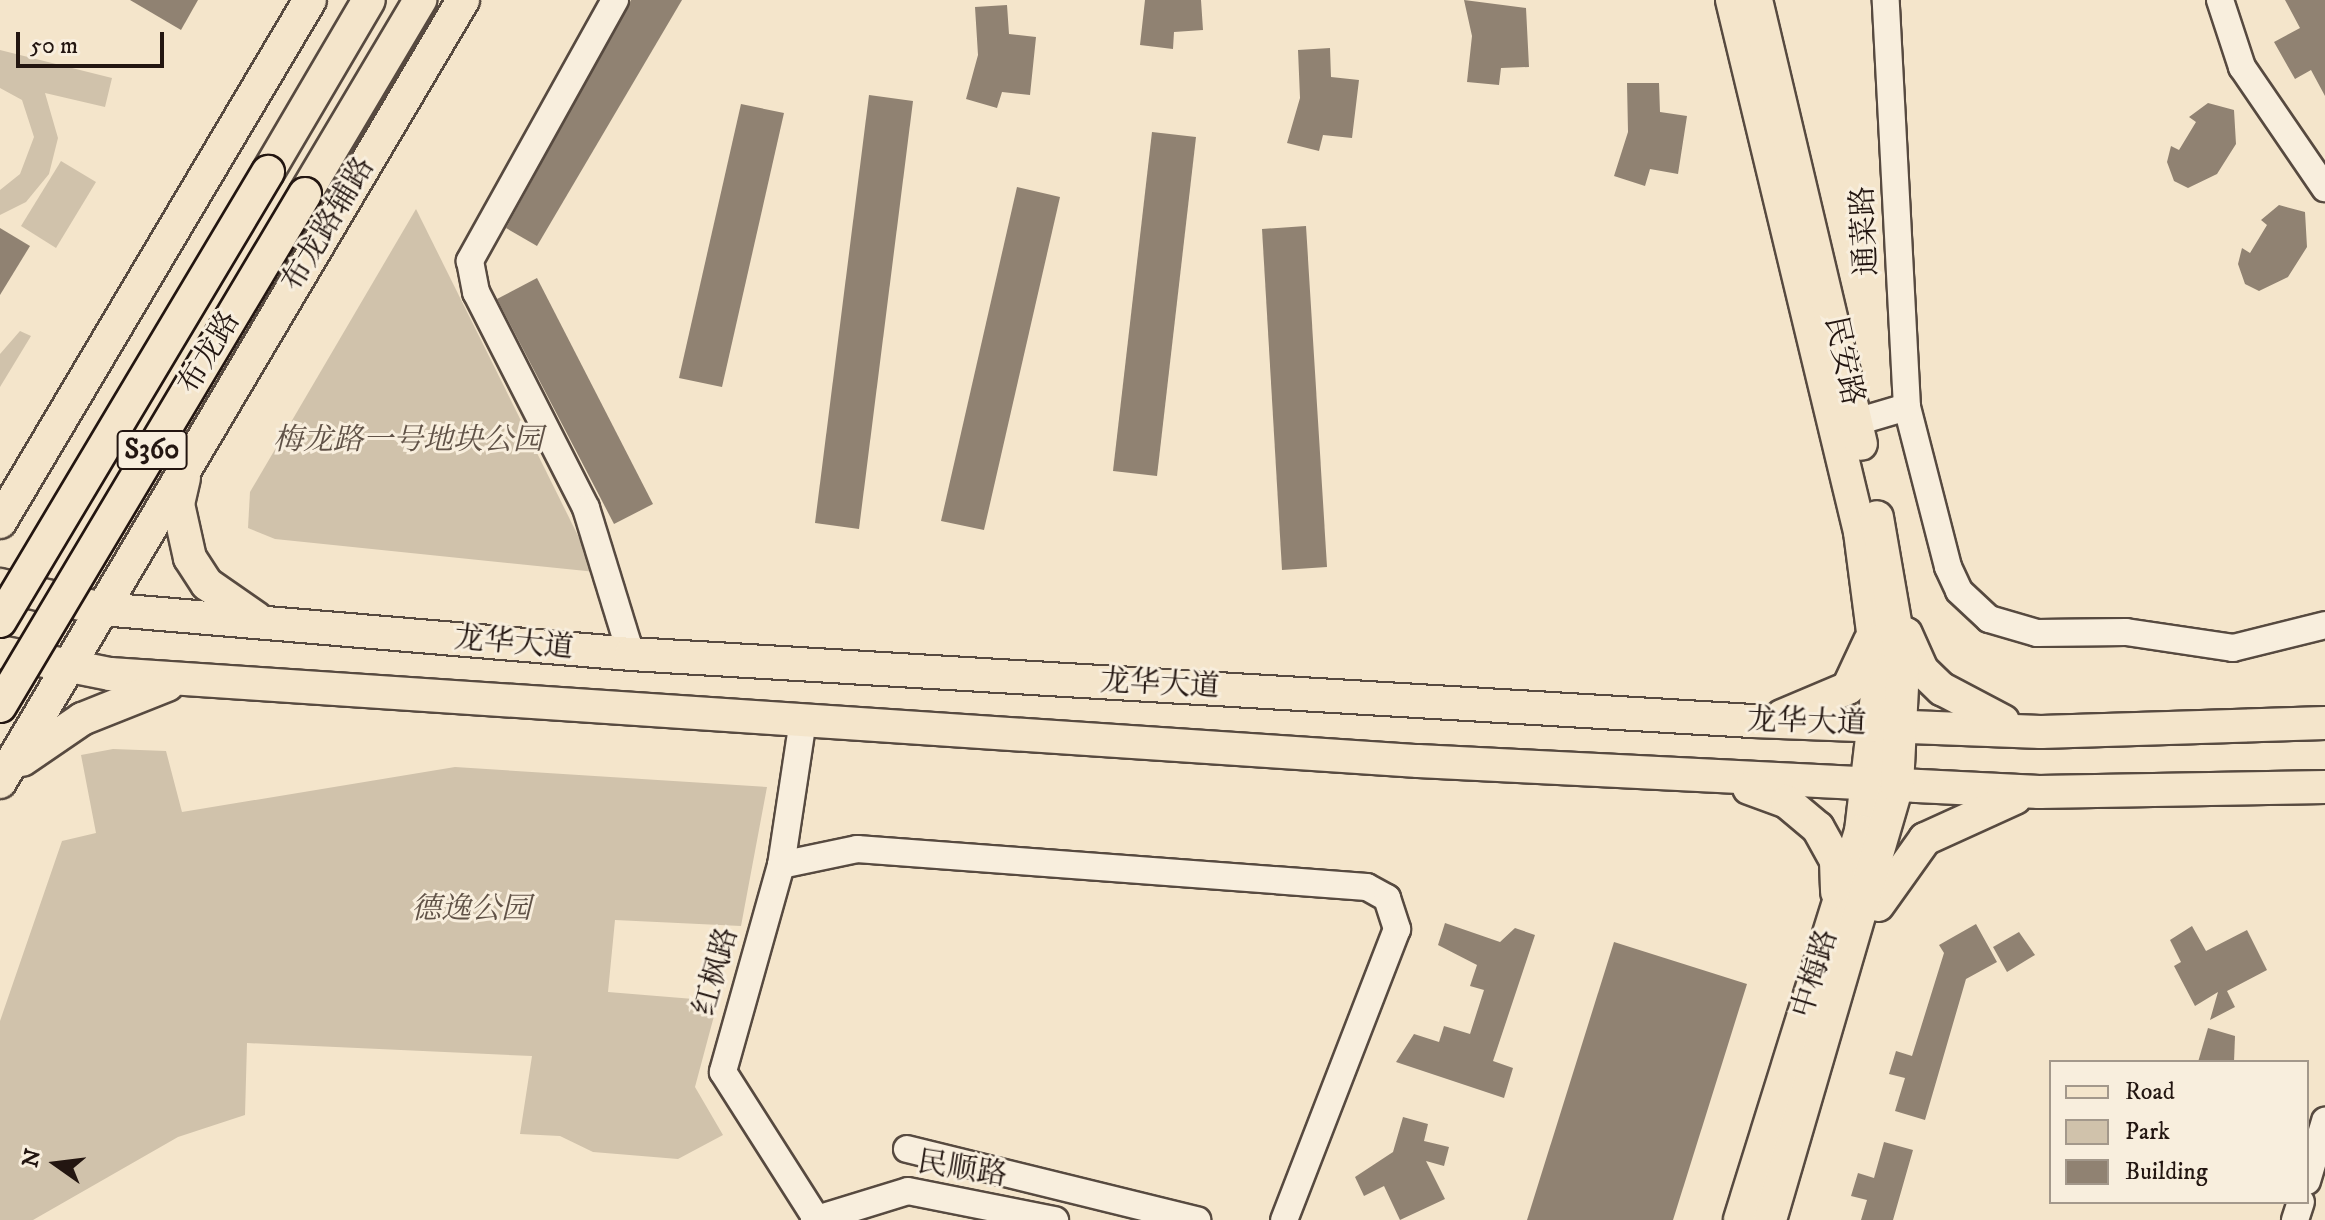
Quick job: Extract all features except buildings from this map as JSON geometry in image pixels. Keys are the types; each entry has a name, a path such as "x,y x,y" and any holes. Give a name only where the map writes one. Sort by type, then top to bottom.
{"main road":[{"path":"0,522 13,487 310,0"},
{"name":"布龙路","path":"0,621 369,0"},
{"name":"布龙路","path":"0,706 420,0"},
{"name":"布龙路辅路","path":"0,782 463,0"},
{"name":"民安路","path":"1732,0 1879,582"},
{"name":"民安路","path":"1756,0 1856,422 1879,582 1891,726"},
{"path":"186,466 178,504 190,558 207,584 262,622"},
{"path":"1753,721 1813,706 1851,684 1870,642 1879,582"},
{"path":"1879,582 1922,670 1961,705 2041,732"},
{"name":"龙华大道","path":"0,585 102,609 631,654 1753,721 2041,732 2325,723"},
{"name":"龙华大道","path":"0,652 66,670 196,680 1719,778 2039,792 2325,787"},
{"path":"0,782 82,719 151,688 196,680"},
{"name":"中梅路","path":"1770,1220 1848,961 1884,786 1891,726"},
{"path":"1719,778 1787,802 1818,828 1836,861 1834,913"},
{"name":"中梅路","path":"1740,1220 1834,913 1884,786"},
{"path":"1848,961 1894,875 1925,839 1977,811 2039,792"}],"street":[{"path":"615,0 470,261 476,292 586,508 631,654"},
{"name":"通菜路","path":"1886,0 1907,407 1948,567 1959,591 1989,619 2037,633 2126,632 2233,648 2325,625"},
{"path":"2220,0 2242,67 2325,188"},
{"path":"1856,422 1907,407"},
{"name":"红枫路","path":"803,720 781,865 723,1072 815,1219"},
{"path":"781,865 857,849 1367,887 1387,898 1397,929 1284,1220"},
{"path":"2309,1174 2325,1121"},
{"path":"907,1149 1197,1220"},
{"name":"民顺路","path":"815,1219 908,1191 1055,1220"}],"green space":[{"path":"0,50 112,78 105,107 45,93 58,138 49,174 26,202 0,215 0,190 20,174 34,137 22,100 0,88"},
{"path":"61,161 96,182 56,248 21,226"},
{"name":"梅龙路一号地块公园","path":"416,209 596,572 275,539 248,528 250,492"},
{"path":"20,331 31,336 0,387 0,354"},
{"name":"德逸公园","path":"113,749 166,751 182,812 455,767 767,787 741,926 615,920 608,992 718,1001 695,1087 723,1135 678,1159 593,1152 560,1136 520,1134 532,1056 247,1043 245,1115 178,1137 33,1220 0,1220 0,1021 62,841 96,833 81,755"}]}
